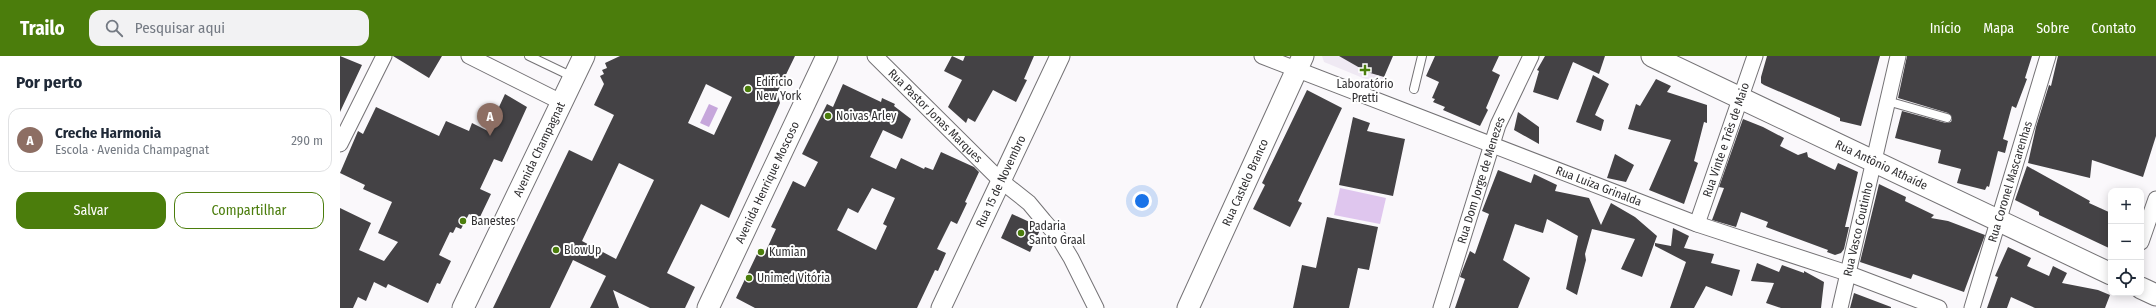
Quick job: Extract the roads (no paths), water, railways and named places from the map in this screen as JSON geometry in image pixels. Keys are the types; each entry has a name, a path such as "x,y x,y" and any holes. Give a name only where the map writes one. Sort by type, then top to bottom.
{"main road":[{"name":"Avenida Champagnat","path":"463,308 563,103 584,56"},
{"name":"Avenida Henrique Moscoso","path":"710,308 827,56"},
{"name":"Rua Antônio Athaíde","path":"1652,56 2108,273"},
{"name":"Rua Castelo Branco","path":"1188,308 1300,62"},
{"path":"2144,289 2156,295"}],"street":[{"path":"340,144 384,56"},
{"path":"469,56 563,103"},
{"name":"Rua Pastor Jonas Marques","path":"875,56 1000,180 1029,203 1059,238 1096,308"},
{"name":"Rua 15 de Novembro","path":"942,308 1000,180 1060,56"},
{"name":"Rua Luiza Grinalda","path":"1262,56 1300,62 1520,157 1697,224 1847,273 1939,308"},
{"name":"Rua Dom Jorge de Menezes","path":"1441,308 1498,124 1531,56"},
{"name":"Rua Vinte e Três de Maio","path":"1697,224 1755,56"},
{"name":"Rua Vasco Coutinho","path":"1840,308 1898,56"},
{"name":"Rua Coronel Mascarenhas","path":"1972,308 2048,56"},
{"path":"2144,233 2156,199"}],"lane":[{"path":"529,56 574,77"},
{"path":"1414,88 1422,56"},
{"path":"1887,101 1948,118"}],"place":[{"name":"Laboratório Pretti","path":"1365,70"},
{"name":"Edifício New York","path":"748,89"},
{"name":"Noivas Arley","path":"828,116"},
{"name":"Creche Harmonia","path":"490,136"},
{"name":"Banestes","path":"463,221"},
{"name":"Padaria Santo Graal","path":"1021,233"},
{"name":"BlowUp","path":"556,250"},
{"name":"Kumian","path":"761,252"},
{"name":"Unimed Vitória","path":"749,278"}]}
